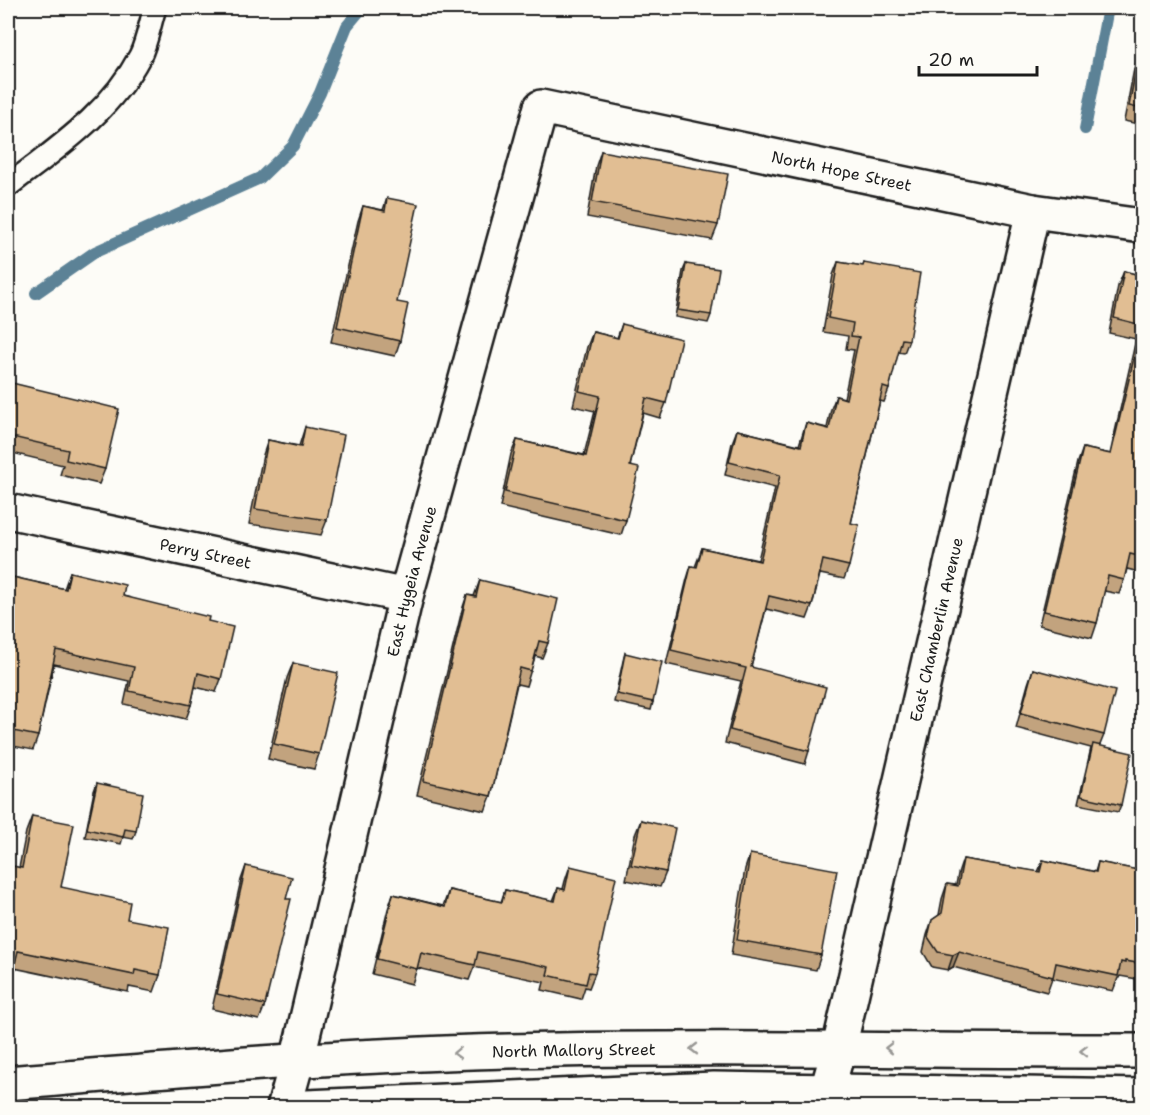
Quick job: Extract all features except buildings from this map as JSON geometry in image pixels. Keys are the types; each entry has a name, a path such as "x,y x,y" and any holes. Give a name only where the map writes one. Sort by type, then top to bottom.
{"street":[{"name":"North Hope Street","path":"541,107 1032,211 1143,226"},
{"name":"East Hygeia Avenue","path":"284,1107 297,1061 406,596 541,107"},
{"name":"East Chamberlin Avenue","path":"824,1099 839,1048 1032,211"},
{"name":"Perry Street","path":"8,511 406,596"},
{"name":"North Mallory Street","path":"8,1083 297,1061 509,1051 839,1048 1143,1052"},
{"path":"284,1107 714,1089 824,1099 1143,1096"}],"lane":[{"path":"8,186 82,129 116,93 141,55 155,8"}],"waterway":[{"path":"36,293 95,252 260,178 293,146 320,93 347,26 362,8"},
{"path":"1085,129 1108,8"}]}
